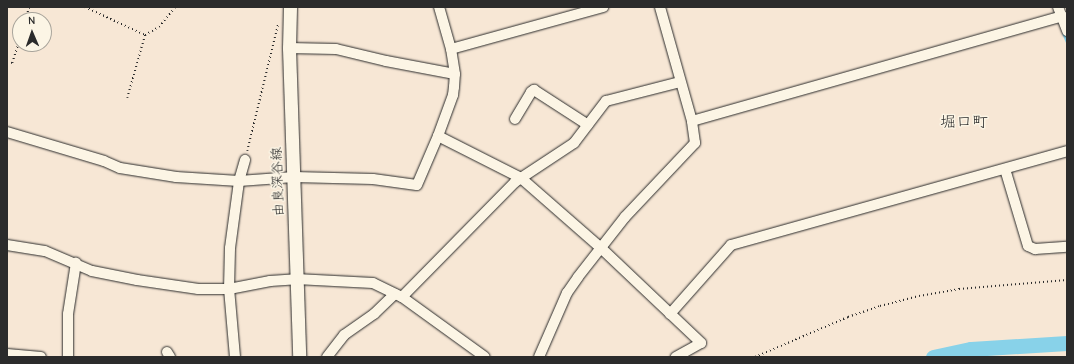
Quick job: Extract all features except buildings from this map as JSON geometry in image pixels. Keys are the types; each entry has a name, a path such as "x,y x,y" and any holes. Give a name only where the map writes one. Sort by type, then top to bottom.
{"main road":[{"name":"由良深谷線","path":"290,7 289,48 299,357"}],"street":[{"path":"7,132 98,159 120,168 176,177 239,181 294,177 373,179 417,185 438,136 453,95 455,74 451,49 439,7"},
{"path":"451,49 603,7"},
{"path":"539,357 567,293 625,217 695,143 692,121 660,7"},
{"path":"692,121 1060,12 1067,30"},
{"path":"289,48 336,49 386,61 455,74"},
{"path":"327,357 344,335 399,296 515,182 574,143 606,100 680,82"},
{"path":"515,118 531,92 534,90 588,125"},
{"path":"438,136 521,178 601,248 701,343 676,357"},
{"path":"670,314 731,245 1067,151"},
{"path":"235,357 229,290 230,248 239,181 245,160"},
{"path":"1005,169 1028,246 1035,249 1067,247"},
{"path":"7,245 45,251 92,271 136,280 198,289 229,290 270,281 296,279 373,283 399,296 485,357"},
{"path":"68,357 68,314 76,263"},
{"path":"7,354 41,357"}],"path":[{"path":"85,7 145,35"},
{"path":"127,98 145,35 159,28 175,7"},
{"path":"245,160 279,22"},
{"path":"7,62 12,63 16,52"},
{"path":"755,357 848,317 880,306 919,296 966,288 1067,280"}],"waterway":[{"path":"1064,34 1067,41"},
{"path":"933,357 971,349 1067,343"}],"district":[{"name":"堀口町","path":"964,122"}]}
